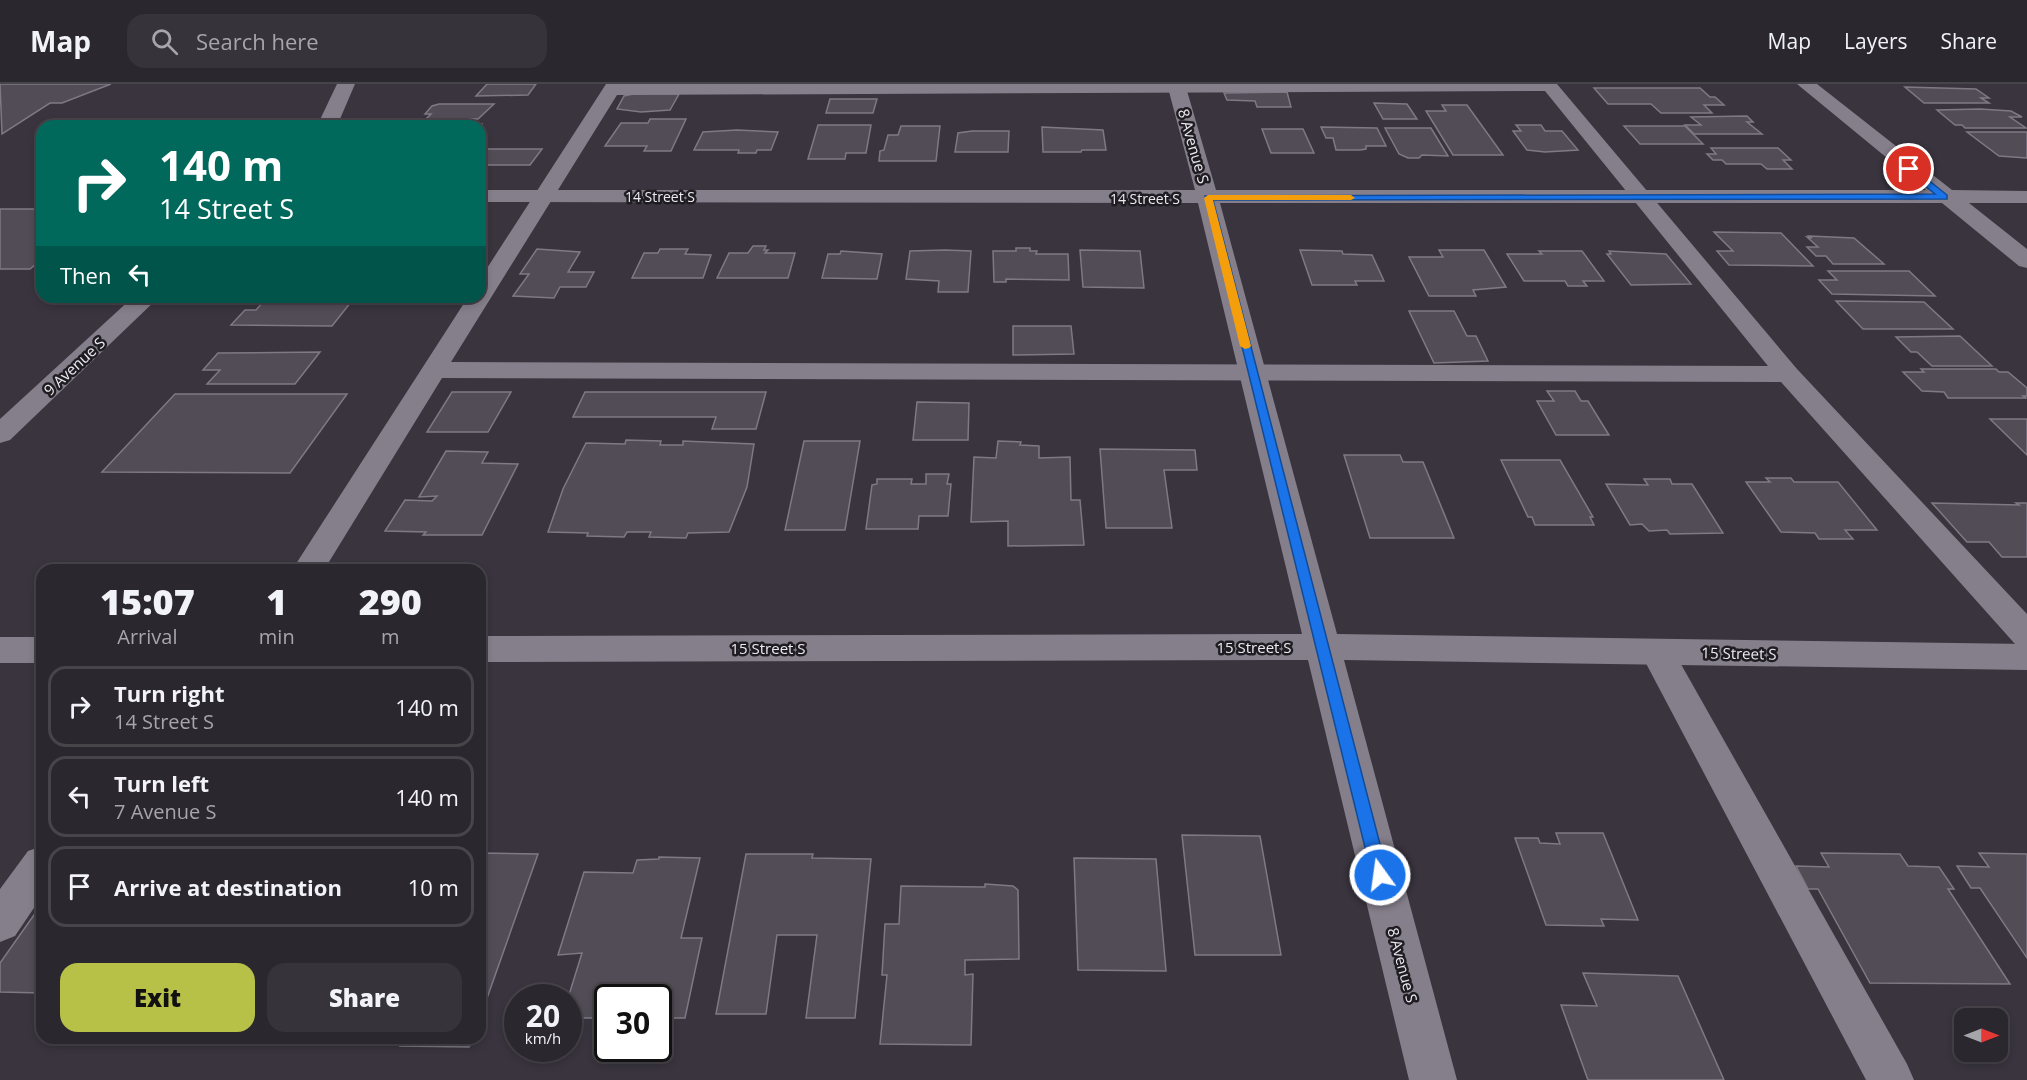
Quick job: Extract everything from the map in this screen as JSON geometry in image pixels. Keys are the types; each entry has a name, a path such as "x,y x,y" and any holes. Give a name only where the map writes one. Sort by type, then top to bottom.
{"street":[{"path":"330,120 346,84"},
{"path":"1806,84 1944,197 2027,261"},
{"name":"8 Avenue S","path":"1177,86 1208,198 1433,1080"},
{"name":"14 Street S","path":"486,196 2027,197"},
{"name":"9 Avenue S","path":"0,434 141,303"},
{"name":"15 Street S","path":"486,649 1321,647 2027,657"},
{"path":"0,650 36,650"}],"lane":[{"path":"486,287 613,87 1549,85 1644,197 1788,374 2027,635"},
{"path":"312,564 476,303"},
{"path":"434,370 1788,374"},
{"path":"1657,652 1891,1080"},
{"path":"0,923 36,872"}],"building":[{"path":"0,84 111,84 62,103 50,103 2,134"},
{"path":"487,84 536,84 528,95 476,96"},
{"path":"1905,87 1976,89 1989,98 1981,98 1989,103 1924,103"},
{"path":"1594,88 1700,88 1724,105 1704,105 1712,113 1661,113 1651,104 1608,104"},
{"path":"1287,92 1291,107 1257,107 1255,101 1227,100 1224,93"},
{"path":"679,94 670,110 641,112 617,109 624,96"},
{"path":"830,99 877,99 873,113 826,113"},
{"path":"1374,103 1407,104 1417,119 1383,119"},
{"path":"494,104 478,119 426,119 431,114 425,114 432,106"},
{"path":"1442,105 1467,105 1503,155 1453,155 1426,111 1446,111"},
{"path":"1937,110 2011,111 2022,117 2010,117 2026,128 1965,128 1962,125 1955,125"},
{"path":"1747,116 1753,122 1747,122 1762,134 1694,134 1685,125 1701,125 1691,117"},
{"path":"650,119 686,119 671,151 644,151 647,146 605,146 621,123 648,123"},
{"path":"818,125 871,125 866,153 846,153 845,159 808,159"},
{"path":"1516,125 1541,125 1545,131 1562,131 1578,150 1545,152 1527,150 1513,131 1521,131"},
{"path":"901,126 940,126 936,161 879,161 880,151 884,150 888,135 898,135"},
{"path":"1624,126 1685,126 1703,144 1640,144"},
{"path":"1042,127 1103,130 1106,150 1043,152"},
{"path":"1321,127 1377,128 1386,146 1366,146 1366,149 1360,150 1336,150 1333,138 1326,138"},
{"path":"1385,128 1431,128 1448,156 1422,155 1419,158 1408,158 1399,154"},
{"path":"1262,129 1303,129 1314,153 1271,153"},
{"path":"737,130 778,132 771,150 738,153 739,150 694,150 703,132"},
{"path":"1009,131 1008,152 955,152 958,133"},
{"path":"1967,132 2027,132 2027,158 1999,156"},
{"path":"1711,148 1778,148 1791,160 1783,160 1792,169 1767,169 1761,164 1726,164 1722,160 1713,160 1707,154 1716,154"},
{"path":"486,149 542,149 530,165 486,165"},
{"path":"0,209 36,209 36,264 30,269 0,269"},
{"path":"1714,232 1781,233 1813,266 1729,265 1717,251 1733,251"},
{"path":"1809,236 1854,238 1884,264 1833,264 1826,256 1816,256 1807,247 1818,247 1807,237 1812,238"},
{"path":"753,246 766,246 764,250 768,250 765,253 795,253 788,278 717,278 729,253 748,253"},
{"path":"1016,248 1030,248 1030,251 1037,251 1036,254 1068,254 1069,280 1006,279 1006,282 994,282 993,251 1016,251"},
{"path":"537,249 580,252 568,272 594,272 586,287 560,287 554,298 513,296 529,274 520,274"},
{"path":"660,249 688,249 685,254 711,255 703,278 632,278 644,253 658,253"},
{"path":"1080,250 1140,251 1144,288 1083,287"},
{"path":"1300,250 1342,251 1343,254 1372,255 1384,281 1355,281 1357,285 1312,285"},
{"path":"1439,250 1484,250 1506,287 1473,290 1476,296 1429,296 1409,257 1443,257"},
{"path":"841,251 882,254 877,279 822,278 828,254 840,254"},
{"path":"910,251 971,251 968,292 938,292 939,281 906,279"},
{"path":"1539,251 1582,251 1604,281 1583,281 1587,286 1568,286 1565,281 1524,281 1507,254 1542,254"},
{"path":"1609,251 1666,254 1691,284 1631,285 1607,254 1611,254"},
{"path":"1828,271 1909,271 1935,296 1832,294 1819,280 1837,280"},
{"path":"1836,301 1924,302 1953,329 1863,329"},
{"path":"262,303 350,303 332,326 231,325 245,310 256,310"},
{"path":"1409,311 1454,311 1467,336 1476,336 1488,361 1434,363"},
{"path":"1013,326 1071,326 1074,354 1013,355"},
{"path":"1960,336 1992,366 1932,366 1917,352 1911,352 1896,337"},
{"path":"320,352 295,384 207,384 220,370 203,370 218,353"},
{"path":"1921,369 1996,369 1999,372 2008,372 2027,388 2027,396 2023,396 2026,398 1948,398 1944,392 1922,391 1903,372 1924,372"},
{"path":"1547,391 1575,391 1581,401 1588,401 1609,435 1556,435 1537,401 1554,401"},
{"path":"452,392 511,392 488,432 427,432"},
{"path":"585,392 766,392 756,429 712,429 716,417 573,417"},
{"path":"175,394 347,394 290,473 102,472"},
{"path":"917,402 969,403 968,440 913,440"},
{"path":"1990,419 2027,419 2027,455"},
{"path":"626,440 661,441 660,445 683,445 683,441 754,444 747,487 729,532 688,533 686,538 649,537 651,532 627,532 624,537 548,532 563,489 586,443 625,444"},
{"path":"804,441 860,441 845,530 785,530"},
{"path":"998,441 1039,446 1039,458 1070,457 1071,500 1080,500 1084,545 1008,546 1008,521 971,522 974,457 996,458"},
{"path":"1100,449 1195,450 1197,470 1164,470 1172,528 1106,528"},
{"path":"446,451 488,452 482,463 518,464 482,535 423,535 426,532 385,531 405,500 432,501 437,496 419,497"},
{"path":"1344,455 1400,455 1403,462 1423,462 1454,538 1370,538"},
{"path":"1501,460 1560,460 1593,517 1590,517 1594,525 1535,525 1532,517 1528,517"},
{"path":"926,474 949,474 947,484 951,484 948,516 919,516 918,529 866,529 872,485 877,484 877,479 912,479 911,484 926,484"},
{"path":"1766,478 1791,478 1794,482 1838,482 1877,530 1845,530 1853,539 1819,539 1815,533 1781,532 1746,482 1770,482"},
{"path":"1644,479 1670,479 1672,484 1692,484 1723,533 1670,534 1667,530 1649,531 1642,524 1630,525 1606,484 1648,485"},
{"path":"1932,503 2019,505 2016,503 2027,503 2027,557 2002,557 1989,542 1967,542"},
{"path":"1556,833 1603,833 1638,920 1601,919 1604,926 1546,925 1515,838 1538,838 1540,843 1560,844"},
{"path":"1182,835 1260,836 1281,955 1195,955"},
{"path":"486,853 538,854 486,1001"},
{"path":"1821,853 1900,854 1908,866 1939,867 1954,889 1948,889 2010,984 1870,983 1818,889 1808,889 1796,866 1829,867"},
{"path":"1979,853 2027,854 2027,958 1980,888 1971,888 1957,866 1989,867"},
{"path":"746,854 813,854 812,858 871,859 855,1018 806,1018 817,935 777,935 766,1014 716,1014"},
{"path":"659,857 700,858 681,938 702,938 685,1018 672,1018 672,984 594,984 594,1018 582,1018 582,984 572,984 582,953 558,955 584,872 633,873 637,860 659,859"},
{"path":"1074,858 1156,859 1166,971 1078,970"},
{"path":"985,884 1013,886 1018,890 1019,959 965,960 965,975 973,974 971,1045 880,1044 887,975 882,975 885,924 899,924 901,886 985,887"},
{"path":"36,912 36,993 0,992 0,963"},
{"path":"1583,973 1678,976 1724,1080 1588,1080 1561,1005 1597,1006"},
{"path":"401,1044 470,1044 469,1047 400,1046"}],"slow traffic":[{"path":"1245,346 1208,198 1351,198"}],"route":[{"path":"1380,875 1208,198 1944,197 1909,169"}]}
